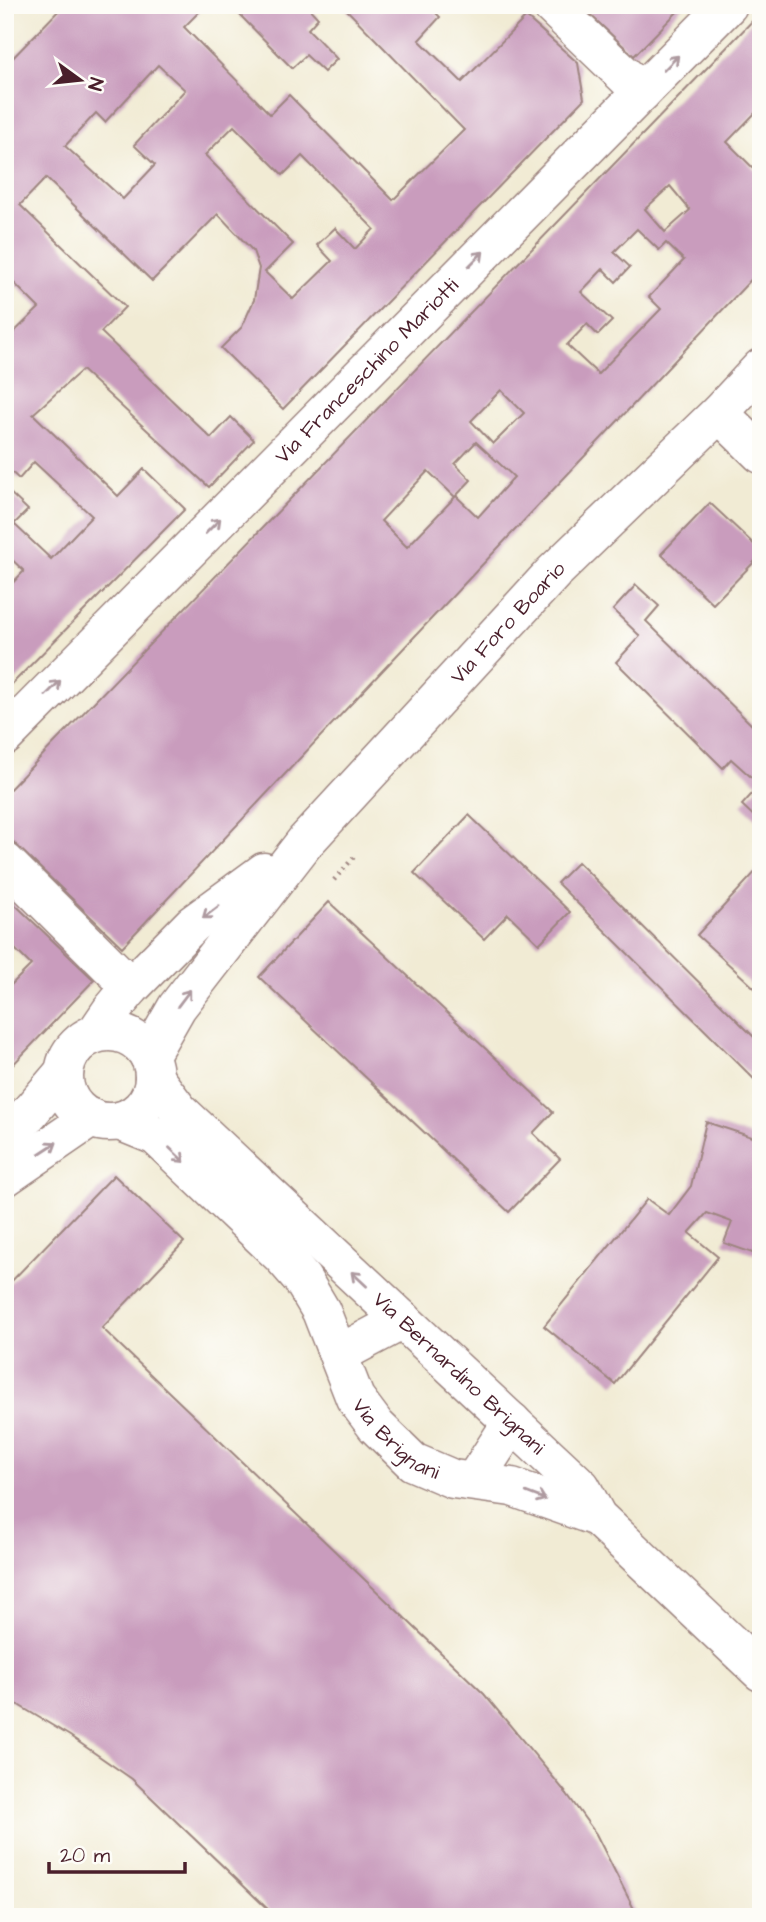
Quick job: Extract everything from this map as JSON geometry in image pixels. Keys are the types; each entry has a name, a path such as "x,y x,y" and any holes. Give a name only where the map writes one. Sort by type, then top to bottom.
{"street":[{"path":"551,5 642,92"},
{"name":"Via Franceschino Mariotti","path":"5,736 728,5"},
{"name":"Via Foro Boario","path":"5,1177 105,1120 134,1115 144,1105 151,1093 152,1067 177,1007 305,842 553,573 719,413 761,368"},
{"path":"719,413 761,454"},
{"name":"Via Foro Boario","path":"5,1141 64,1073 67,1059 74,1048 96,1033 131,987 193,925 305,842"},
{"path":"5,862 131,987"},
{"path":"96,1033 110,1031 135,1040 146,1051 152,1067"},
{"name":"Via Bernardino Brignani","path":"152,1067 179,1111 294,1243 403,1320 581,1487 597,1517 761,1672"},
{"path":"64,1073 69,1099 79,1111 105,1120"},
{"name":"Via Brignani","path":"105,1120 156,1136 294,1243 302,1279 321,1311 355,1398 376,1426 413,1462 453,1479 512,1488 597,1517"},
{"path":"339,1354 403,1320"},
{"path":"474,1481 512,1422"}],"path":[{"path":"332,882 360,851"}],"building":[{"path":"64,5 206,5 184,27 270,114 289,95 393,200 464,130 342,5 376,5 380,10 384,5 428,5 440,17 419,40 462,82 526,17 578,63 584,99 283,409 221,348 242,327 254,300 259,268 253,251 218,214 152,281 46,178 20,205 125,307 101,332 211,438 231,417 254,440 209,487 82,370 33,414 118,496 144,469 185,509 5,691 5,591 24,571 5,553 5,488 28,510 14,524 51,559 92,516 34,462 19,479 5,466 5,341 39,308 5,274 5,66","holes":["158,65 185,90 134,145 155,165 123,199 65,146 96,113 105,122","234,126 283,175 302,156 374,229 355,249 335,228 317,245 332,261 293,299 265,272 293,244 205,155"]},
{"path":"230,5 306,5 318,18 308,29 337,59 324,72 306,55 292,68"},
{"path":"580,5 684,5 634,56"},
{"path":"761,12 761,107 727,142 761,176 761,269 122,947 5,834 5,794","holes":["670,186 690,210 665,232 645,209","637,229 659,250 666,243 684,260 649,297 661,309 598,374 567,345 587,324 598,335 612,321 581,292 603,269 616,282 630,267 614,252","501,390 524,413 493,444 471,421","476,442 514,477 478,517 456,496 407,547 381,521 428,471 455,497 471,480 455,464"]},
{"path":"710,503 761,551 761,555 713,604 661,554"},
{"path":"636,585 659,606 646,621 761,734 761,823 742,805 760,785 731,759 723,768 616,662 640,636 613,610"},
{"path":"469,815 570,912 539,944 508,914 484,939 414,873"},
{"path":"578,862 761,1044 761,1086 557,883"},
{"path":"758,869 761,871 761,994 697,935"},
{"path":"5,895 94,980 5,1073 5,991 31,965 5,939"},
{"path":"329,902 553,1112 533,1133 560,1159 509,1212 259,977"},
{"path":"706,1122 761,1140 761,1256 724,1243 732,1222 707,1213 689,1233 718,1257 615,1384 544,1326 647,1199 669,1215 691,1186"},
{"path":"114,1175 184,1242 102,1328 484,1694 567,1794 596,1834 638,1917 276,1917 132,1779 70,1736 5,1697 5,1288"}]}
